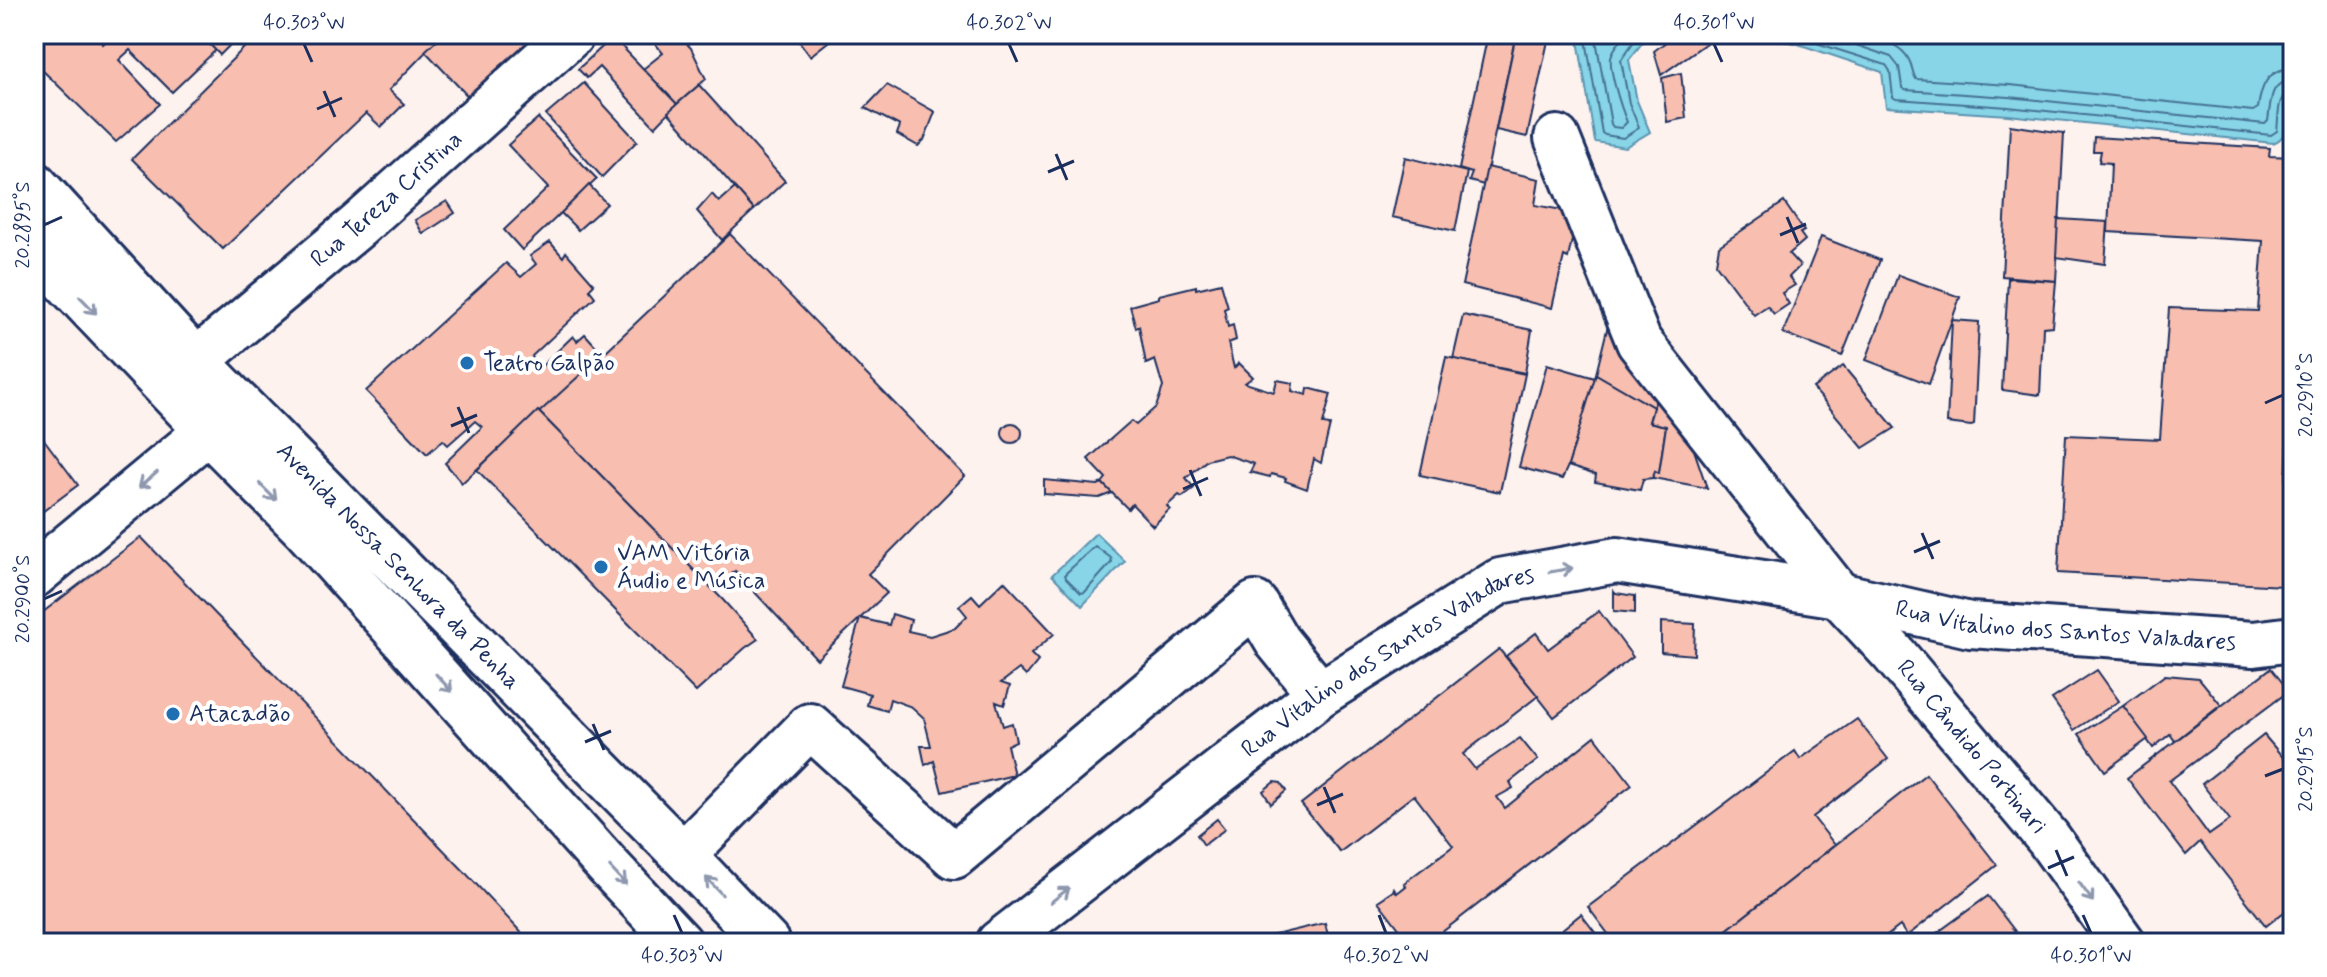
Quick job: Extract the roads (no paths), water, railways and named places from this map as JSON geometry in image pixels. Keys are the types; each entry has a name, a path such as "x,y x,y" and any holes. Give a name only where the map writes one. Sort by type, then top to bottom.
{"street":[{"name":"Rua Tereza Cristina","path":"196,361 359,225 572,34"},
{"path":"1557,138 1639,342 1839,595"},
{"name":"Avenida Nossa Senhora da Penha","path":"34,184 196,361 767,943"},
{"name":"Avenida Nossa Senhora da Penha","path":"34,248 306,530 680,943"},
{"path":"34,575 208,431"},
{"name":"Rua Vitalino dos Santos Valadares","path":"999,943 1320,694 1500,581 1617,560 1839,595 1970,625 2253,644 2293,639"},
{"name":"Rua Cândido Portinari","path":"1839,595 1893,653 2048,838 2123,943"},
{"path":"683,855 810,726 954,856 1255,604 1277,641 1320,694"}],"water":[{"path":"1577,34 1649,34 1629,60 1637,101 1650,132 1625,147 1595,142"},
{"path":"1743,34 2293,34 2293,94 2286,128 2279,140 2273,143 2008,115 1886,107 1882,72 1795,43"},
{"path":"1096,533 1125,561 1082,606 1052,575"}],"place":[{"name":"Teatro Galpão","path":"467,363"},
{"name":"VAM Vitória Áudio e Música","path":"601,567"},
{"name":"Atacadão","path":"173,714"}]}
